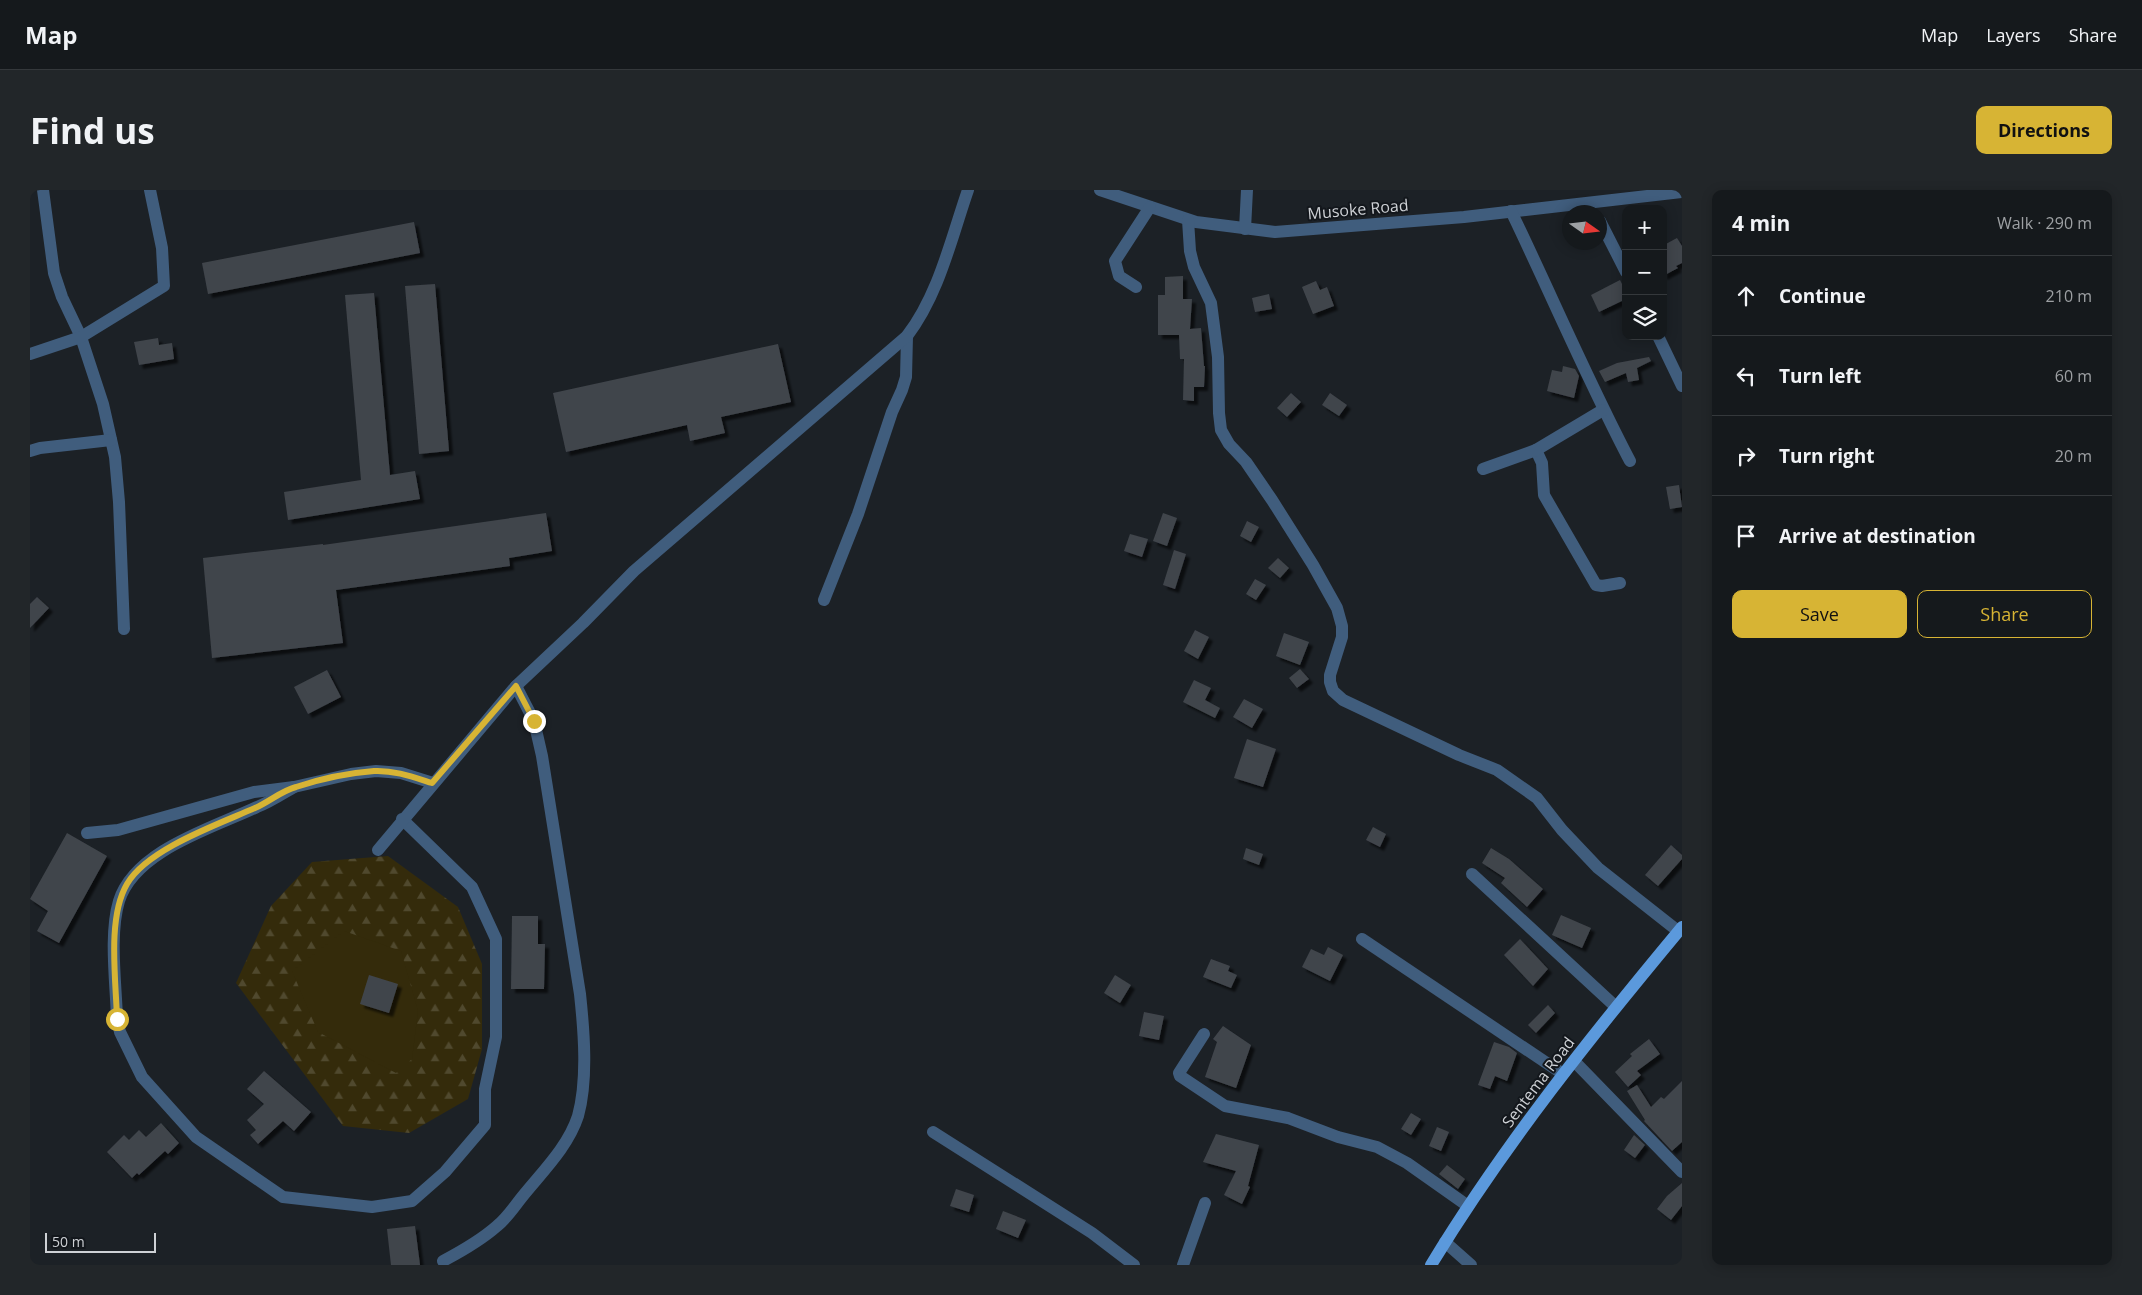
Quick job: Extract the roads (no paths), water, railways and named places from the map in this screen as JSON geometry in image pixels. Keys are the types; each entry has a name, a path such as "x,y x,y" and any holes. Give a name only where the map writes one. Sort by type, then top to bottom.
{"main road":[{"name":"Sentema Road","path":"1431,1265 1468,1206 1563,1074 1680,929"}],"street":[{"path":"43,190 54,273 62,297 81,337 103,404 115,457 119,502 124,630"},
{"path":"30,354 81,337 164,286 162,248 150,190"},
{"path":"378,850 432,783 516,686 583,623 634,571 907,336 921,318 931,298 968,190"},
{"path":"1245,229 1247,190"},
{"name":"Musoke Road","path":"1107,191 1188,220 1275,232 1464,217 1511,211 1562,209"},
{"name":"Musoke Road","path":"1605,205 1682,192"},
{"path":"1136,287 1119,276 1115,261 1150,207"},
{"path":"1511,211 1554,298 1603,410 1630,461"},
{"path":"1188,220 1192,259 1211,303 1218,357 1218,413 1221,430 1229,444 1246,462 1272,500 1314,565 1337,608 1342,626 1342,637 1330,675 1333,692 1343,700 1459,755 1497,770 1537,798 1562,830 1598,868 1680,929"},
{"path":"1607,234 1622,264"},
{"path":"824,600 858,514 892,412 902,390 906,377 907,336"},
{"path":"1660,340 1682,386"},
{"path":"1483,469 1536,450 1603,410"},
{"path":"30,451 40,448 111,440"},
{"path":"1536,450 1542,463 1544,495 1596,585 1620,583"},
{"path":"443,1261 471,1246 499,1225 550,1163 569,1137 578,1115 582,1085 584,1029 580,994 542,756 534,721 516,686"},
{"path":"87,833 118,830 254,792 294,787 351,774 376,771 401,773 432,783"},
{"path":"294,787 257,807 210,827 140,868 133,875 122,893 114,927 117,1019 120,1032 142,1077 196,1137 283,1197 372,1207 412,1201 445,1172 485,1125 485,1089 496,1038 496,939 472,887 402,819"},
{"path":"1472,874 1616,1007"},
{"path":"1362,939 1563,1074"},
{"path":"1204,1034 1179,1073 1180,1076 1225,1106 1288,1118 1338,1137 1377,1147 1407,1163 1468,1206"},
{"path":"1574,1061 1682,1172"},
{"path":"934,1132 1092,1233 1134,1265"},
{"path":"1183,1265 1205,1203"},
{"path":"1445,1242 1471,1265"}]}
